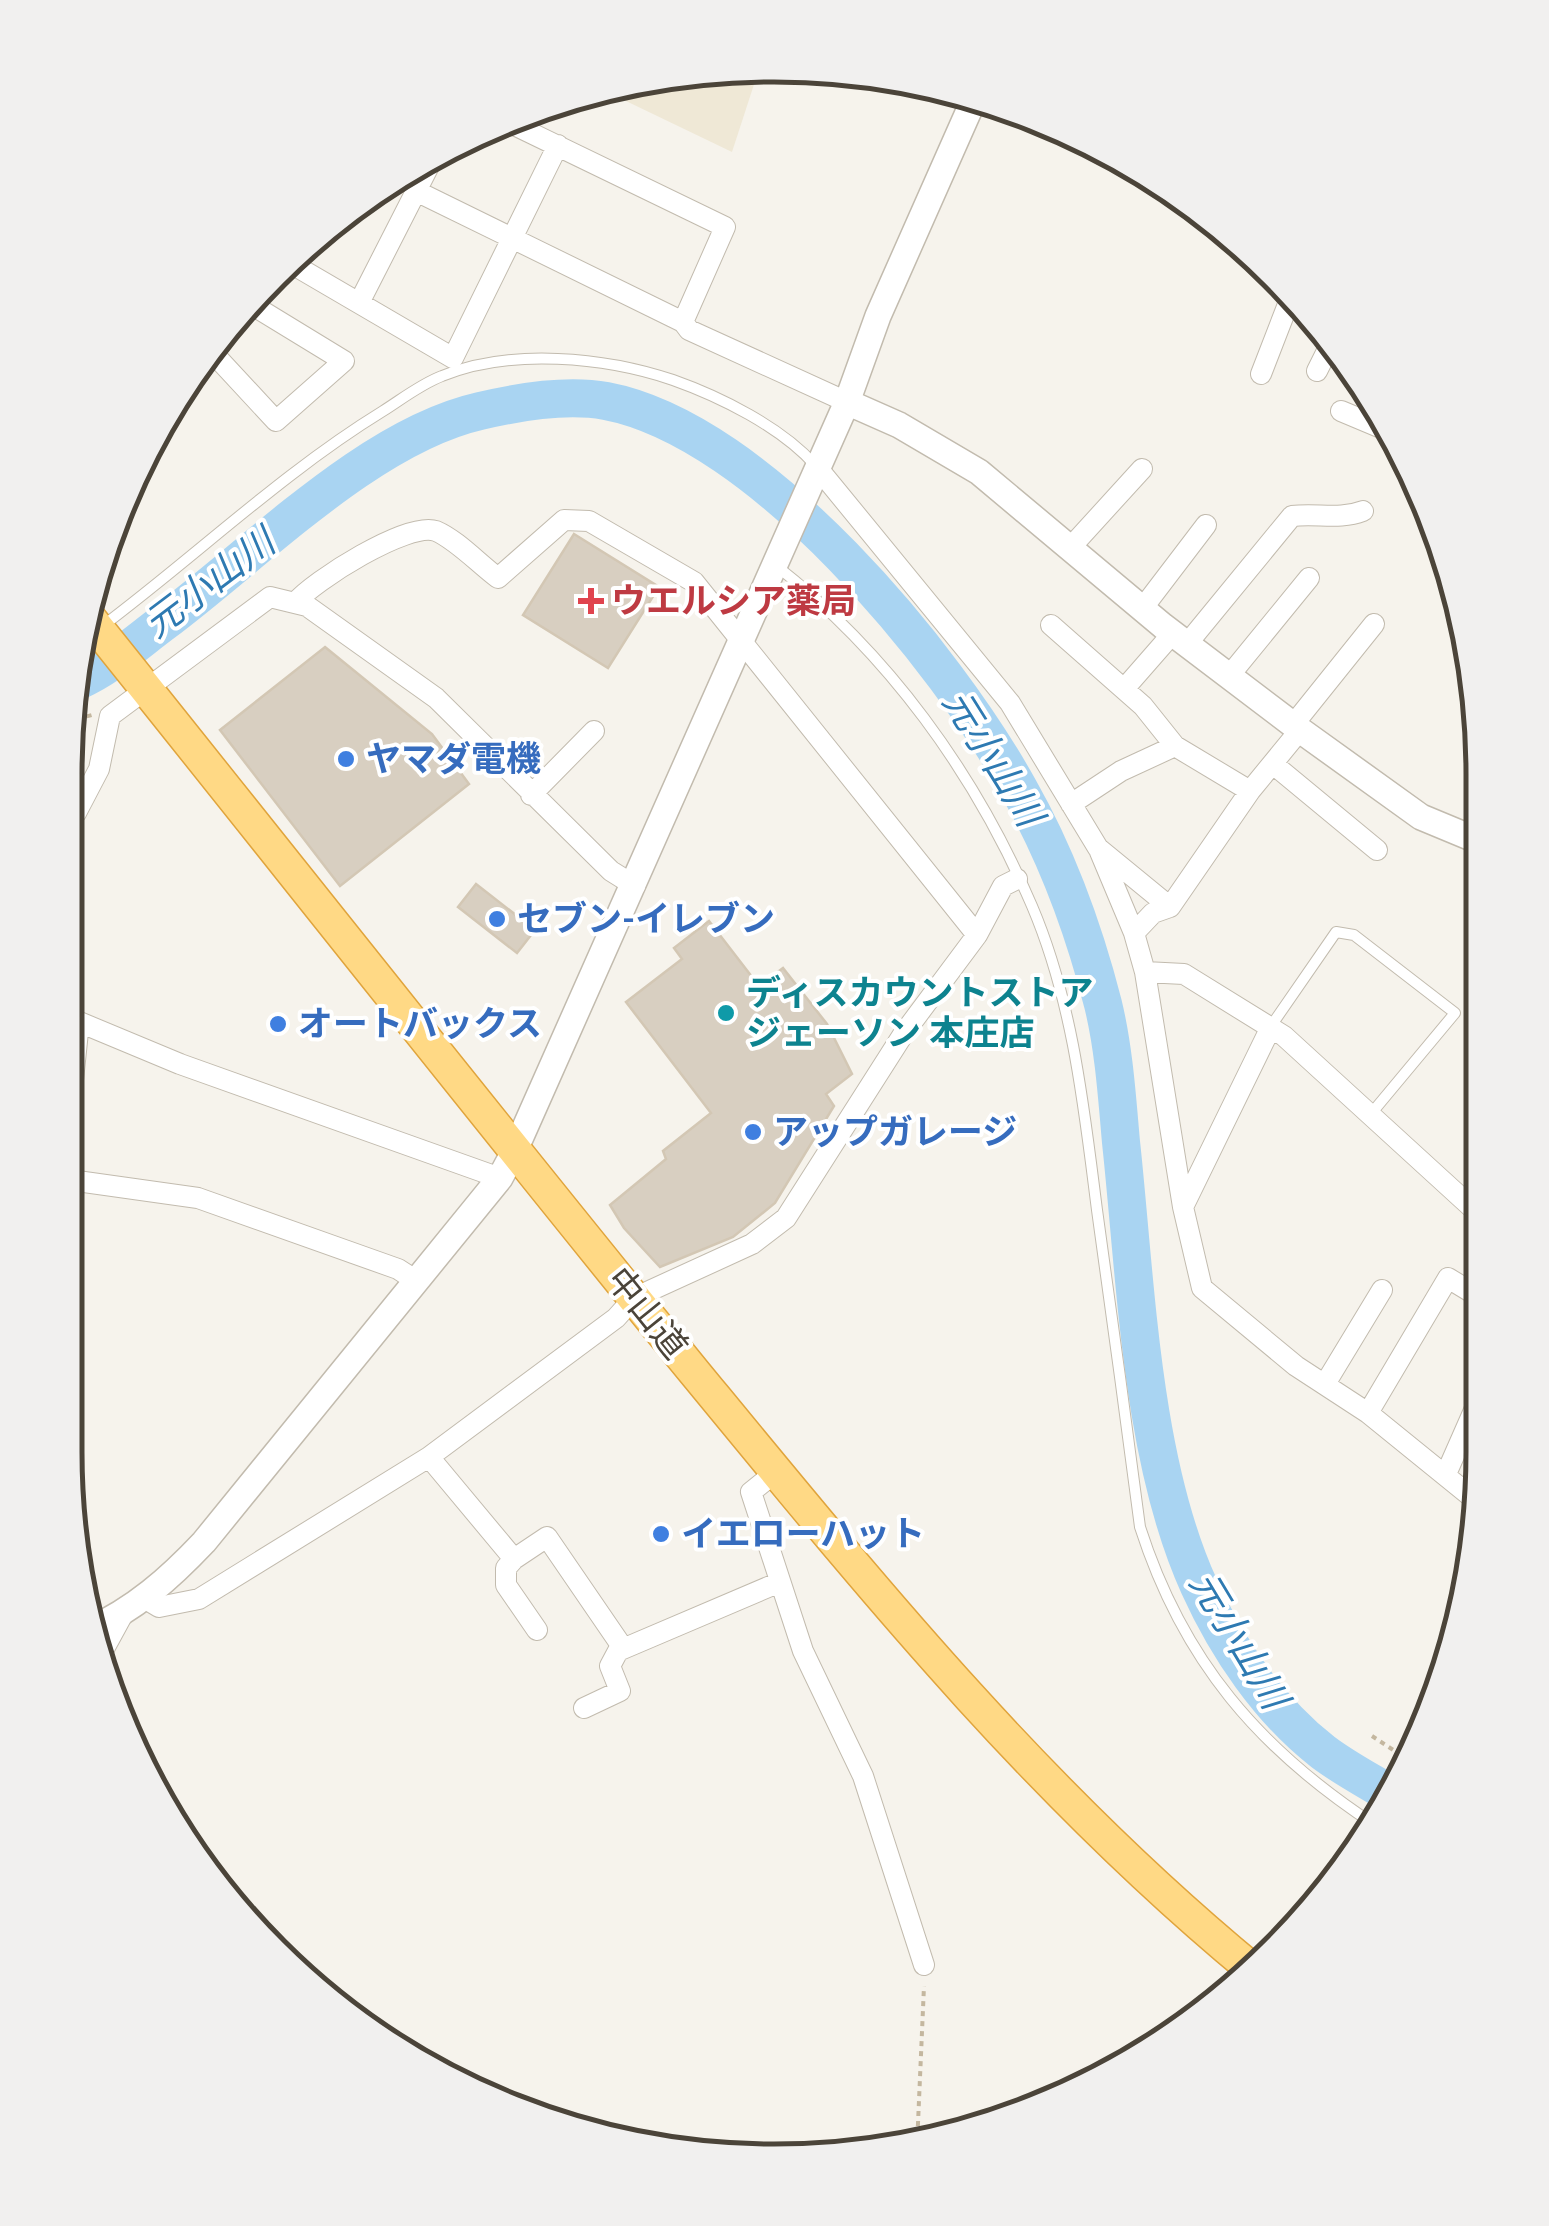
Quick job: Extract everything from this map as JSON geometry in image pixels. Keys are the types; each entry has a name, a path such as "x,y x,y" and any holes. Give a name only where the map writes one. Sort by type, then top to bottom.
{"highway":[{"name":"中山道","path":"98,629 507,1164 634,1298 922,1648 1055,1792 1243,1961"}],"street":[{"path":"109,1642 134,1606 204,1542 507,1164 635,886 847,402 878,316 969,111"},
{"path":"525,129 725,227 683,322"},
{"path":"302,269 454,358 558,145"},
{"path":"359,303 422,179"},
{"path":"416,191 683,322 689,330 899,425 979,472 1142,608 1297,728 1421,817 1466,836"},
{"path":"1262,374 1286,309"},
{"path":"220,360 276,421 344,361 261,311"},
{"path":"1318,371 1326,355"},
{"path":"1341,411 1371,423"},
{"path":"1070,548 1142,469"},
{"path":"814,471 1010,703 1098,848 1134,933 1145,972 1183,1207 1202,1288 1465,1491"},
{"path":"1124,689 1180,638 1292,516 1344,518 1364,511"},
{"path":"294,603 308,588 410,530 435,531 498,578 564,520 588,521 694,582 976,935"},
{"path":"1142,608 1206,525"},
{"path":"1228,676 1308,578"},
{"path":"82,802 99,769 110,716 270,597 308,606 436,698 611,872 635,886"},
{"path":"1134,933 1153,913 1170,907 1374,624"},
{"path":"1051,625 1124,689 1175,746 1250,792"},
{"path":"531,795 594,731"},
{"path":"1071,804 1121,771 1175,746"},
{"path":"1273,764 1377,850"},
{"path":"1098,848 1170,907"},
{"path":"104,1622 134,1606 158,1607 199,1599 429,1457 616,1318 634,1298 752,1244 786,1218 904,1033 976,935 1002,886 1018,879"},
{"path":"1145,972 1184,974 1271,1027 1466,1202"},
{"path":"82,1023 180,1064 507,1164"},
{"path":"1183,1207 1271,1027"},
{"path":"82,1182 198,1198 398,1269 416,1280"},
{"path":"1368,1413 1448,1278 1466,1289"},
{"path":"1325,1384 1382,1290"},
{"path":"1446,1474 1466,1429"},
{"path":"429,1457 514,1559"},
{"path":"776,1472 751,1492 803,1652 864,1776 924,1965"},
{"path":"537,1630 506,1585 506,1568 547,1537 624,1648"},
{"path":"584,1708 620,1691 610,1666 624,1648 780,1582"}],"lane":[{"path":"100,623 340,437 440,376 480,364 545,360 634,366 698,389 797,445 814,471"},
{"path":"776,557 854,634 926,719 964,776 1018,879 1055,976 1074,1051 1140,1527 1158,1583 1184,1632 1235,1706 1266,1742 1299,1772 1362,1816"},
{"path":"1271,1027 1336,932 1354,936 1455,1013 1370,1116"}],"path":[{"path":"1372,1736 1398,1752"},
{"path":"918,2128 924,1965"}],"shaded area":[{"path":"755,83 732,152 623,100 684,88"}],"building":[{"name":"ウエルシア薬局","path":"574,534 659,587 608,668 523,615"},
{"name":"ヤマダ電機","path":"325,647 432,734 469,784 340,886 220,730"},
{"name":"セブン-イレブン","path":"476,884 535,930 517,953 458,907"},
{"path":"709,921 759,986 783,968 827,1024 852,1074 826,1094 834,1106 775,1203 733,1237 660,1267 624,1228 610,1205 666,1159 663,1151 711,1113 626,1002 682,959 674,948"}],"waterway":[{"name":"元小山川","path":"90,675 133,646 355,471 438,424 480,411 543,400 606,401 665,421 725,455 785,502 843,556 945,677 987,736 1045,840 1078,921 1107,1021 1144,1368 1164,1483 1180,1536 1199,1586 1223,1632 1267,1697 1323,1752 1379,1788"}],"place":[{"name":"ウエルシア薬局","path":"591,601"},
{"name":"ヤマダ電機","path":"346,759"},
{"name":"セブン-イレブン","path":"497,919"},
{"name":"ディスカウントストア ジェーソン 本庄店","path":"726,1013"},
{"name":"オートバックス","path":"278,1024"},
{"name":"アップガレージ","path":"753,1132"},
{"name":"イエローハット","path":"661,1534"}]}
